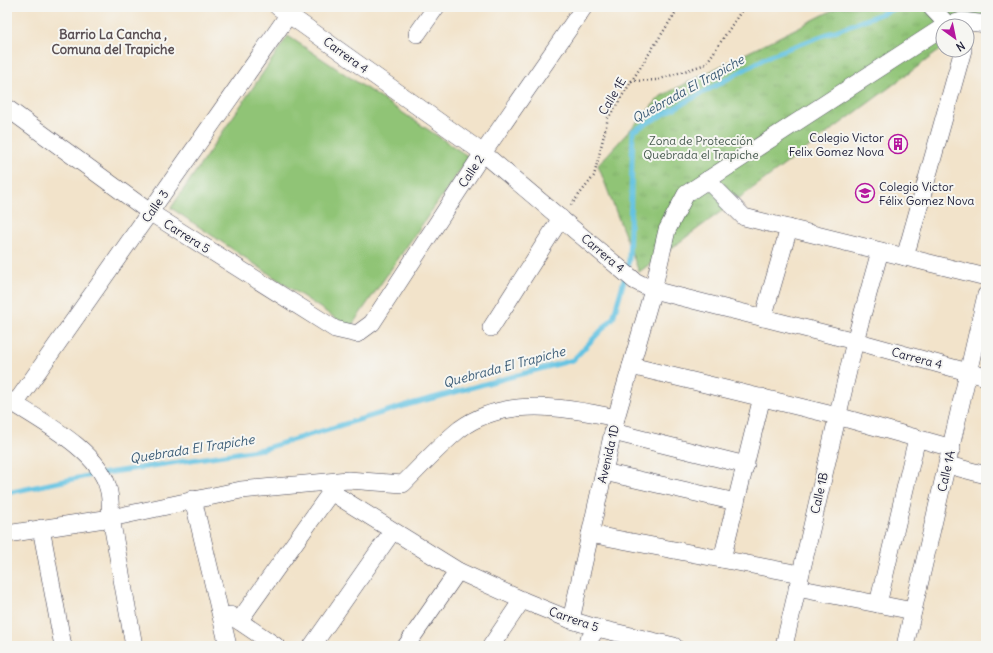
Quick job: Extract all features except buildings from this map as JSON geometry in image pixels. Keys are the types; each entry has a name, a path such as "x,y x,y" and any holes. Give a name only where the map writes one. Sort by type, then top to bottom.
{"street":[{"path":"417,34 436,7"},
{"name":"Calle 2","path":"357,334 372,323 482,153 584,7"},
{"path":"932,8 939,18"},
{"name":"Carrera 4","path":"287,9 482,153 615,262 635,281 653,290 855,341 986,377"},
{"name":"Calle 3","path":"11,402 151,213 287,9"},
{"name":"Avenida 1D","path":"570,620 614,425 653,290 667,230 686,194 935,32"},
{"path":"904,257 961,58"},
{"name":"Carrera 5","path":"7,108 151,213 335,329 357,334"},
{"path":"707,180 744,217 986,277"},
{"path":"491,328 561,218"},
{"path":"763,318 790,228"},
{"name":"Calle 1B","path":"784,646 855,341 880,251"},
{"name":"Calle 1A","path":"905,646 950,457 986,295"},
{"path":"631,366 762,397 917,438 986,475"},
{"path":"722,560 762,397"},
{"path":"11,402 76,444 96,465 108,487 111,518 134,646"},
{"path":"7,534 111,518 193,499 241,490 348,480 403,484 460,429 491,412 547,406 746,464"},
{"path":"878,604 917,438"},
{"path":"604,472 736,502"},
{"name":"Carrera 5","path":"239,621 331,492 392,532 458,571 522,600 570,620 597,628 674,646"},
{"path":"193,499 228,646"},
{"path":"41,528 62,646"},
{"path":"312,646 392,532"},
{"path":"590,534 722,560 878,604 913,611"},
{"path":"406,646 458,571"},
{"path":"491,646 522,600"},
{"path":"220,608 276,646"},
{"path":"585,646 597,628"}],"path":[{"name":"Calle 1E","path":"561,218 594,176 608,118 679,7"},
{"path":"631,81 657,80 706,64 744,7"}],"green space":[{"name":"Zona de Protección Quebrada el Trapiche","path":"839,7 986,7 986,11 975,25 975,18 935,18 935,54 639,272 598,165 661,96"},
{"path":"288,36 469,157 350,328 171,208"}],"waterway":[{"name":"Quebrada El Trapiche","path":"627,269 629,260 633,131 771,55 899,7"},
{"name":"Quebrada El Trapiche","path":"7,493 87,476 263,449 407,405 573,360 613,318 625,277"}],"place":[{"name":"Colegio Victor Felix Gomez Nova","path":"898,144"},
{"name":"Colegio Victor Félix Gomez Nova","path":"865,193"}],"district":[{"name":"Barrio La Cancha , Comuna del Trapiche","path":"113,42"}]}
